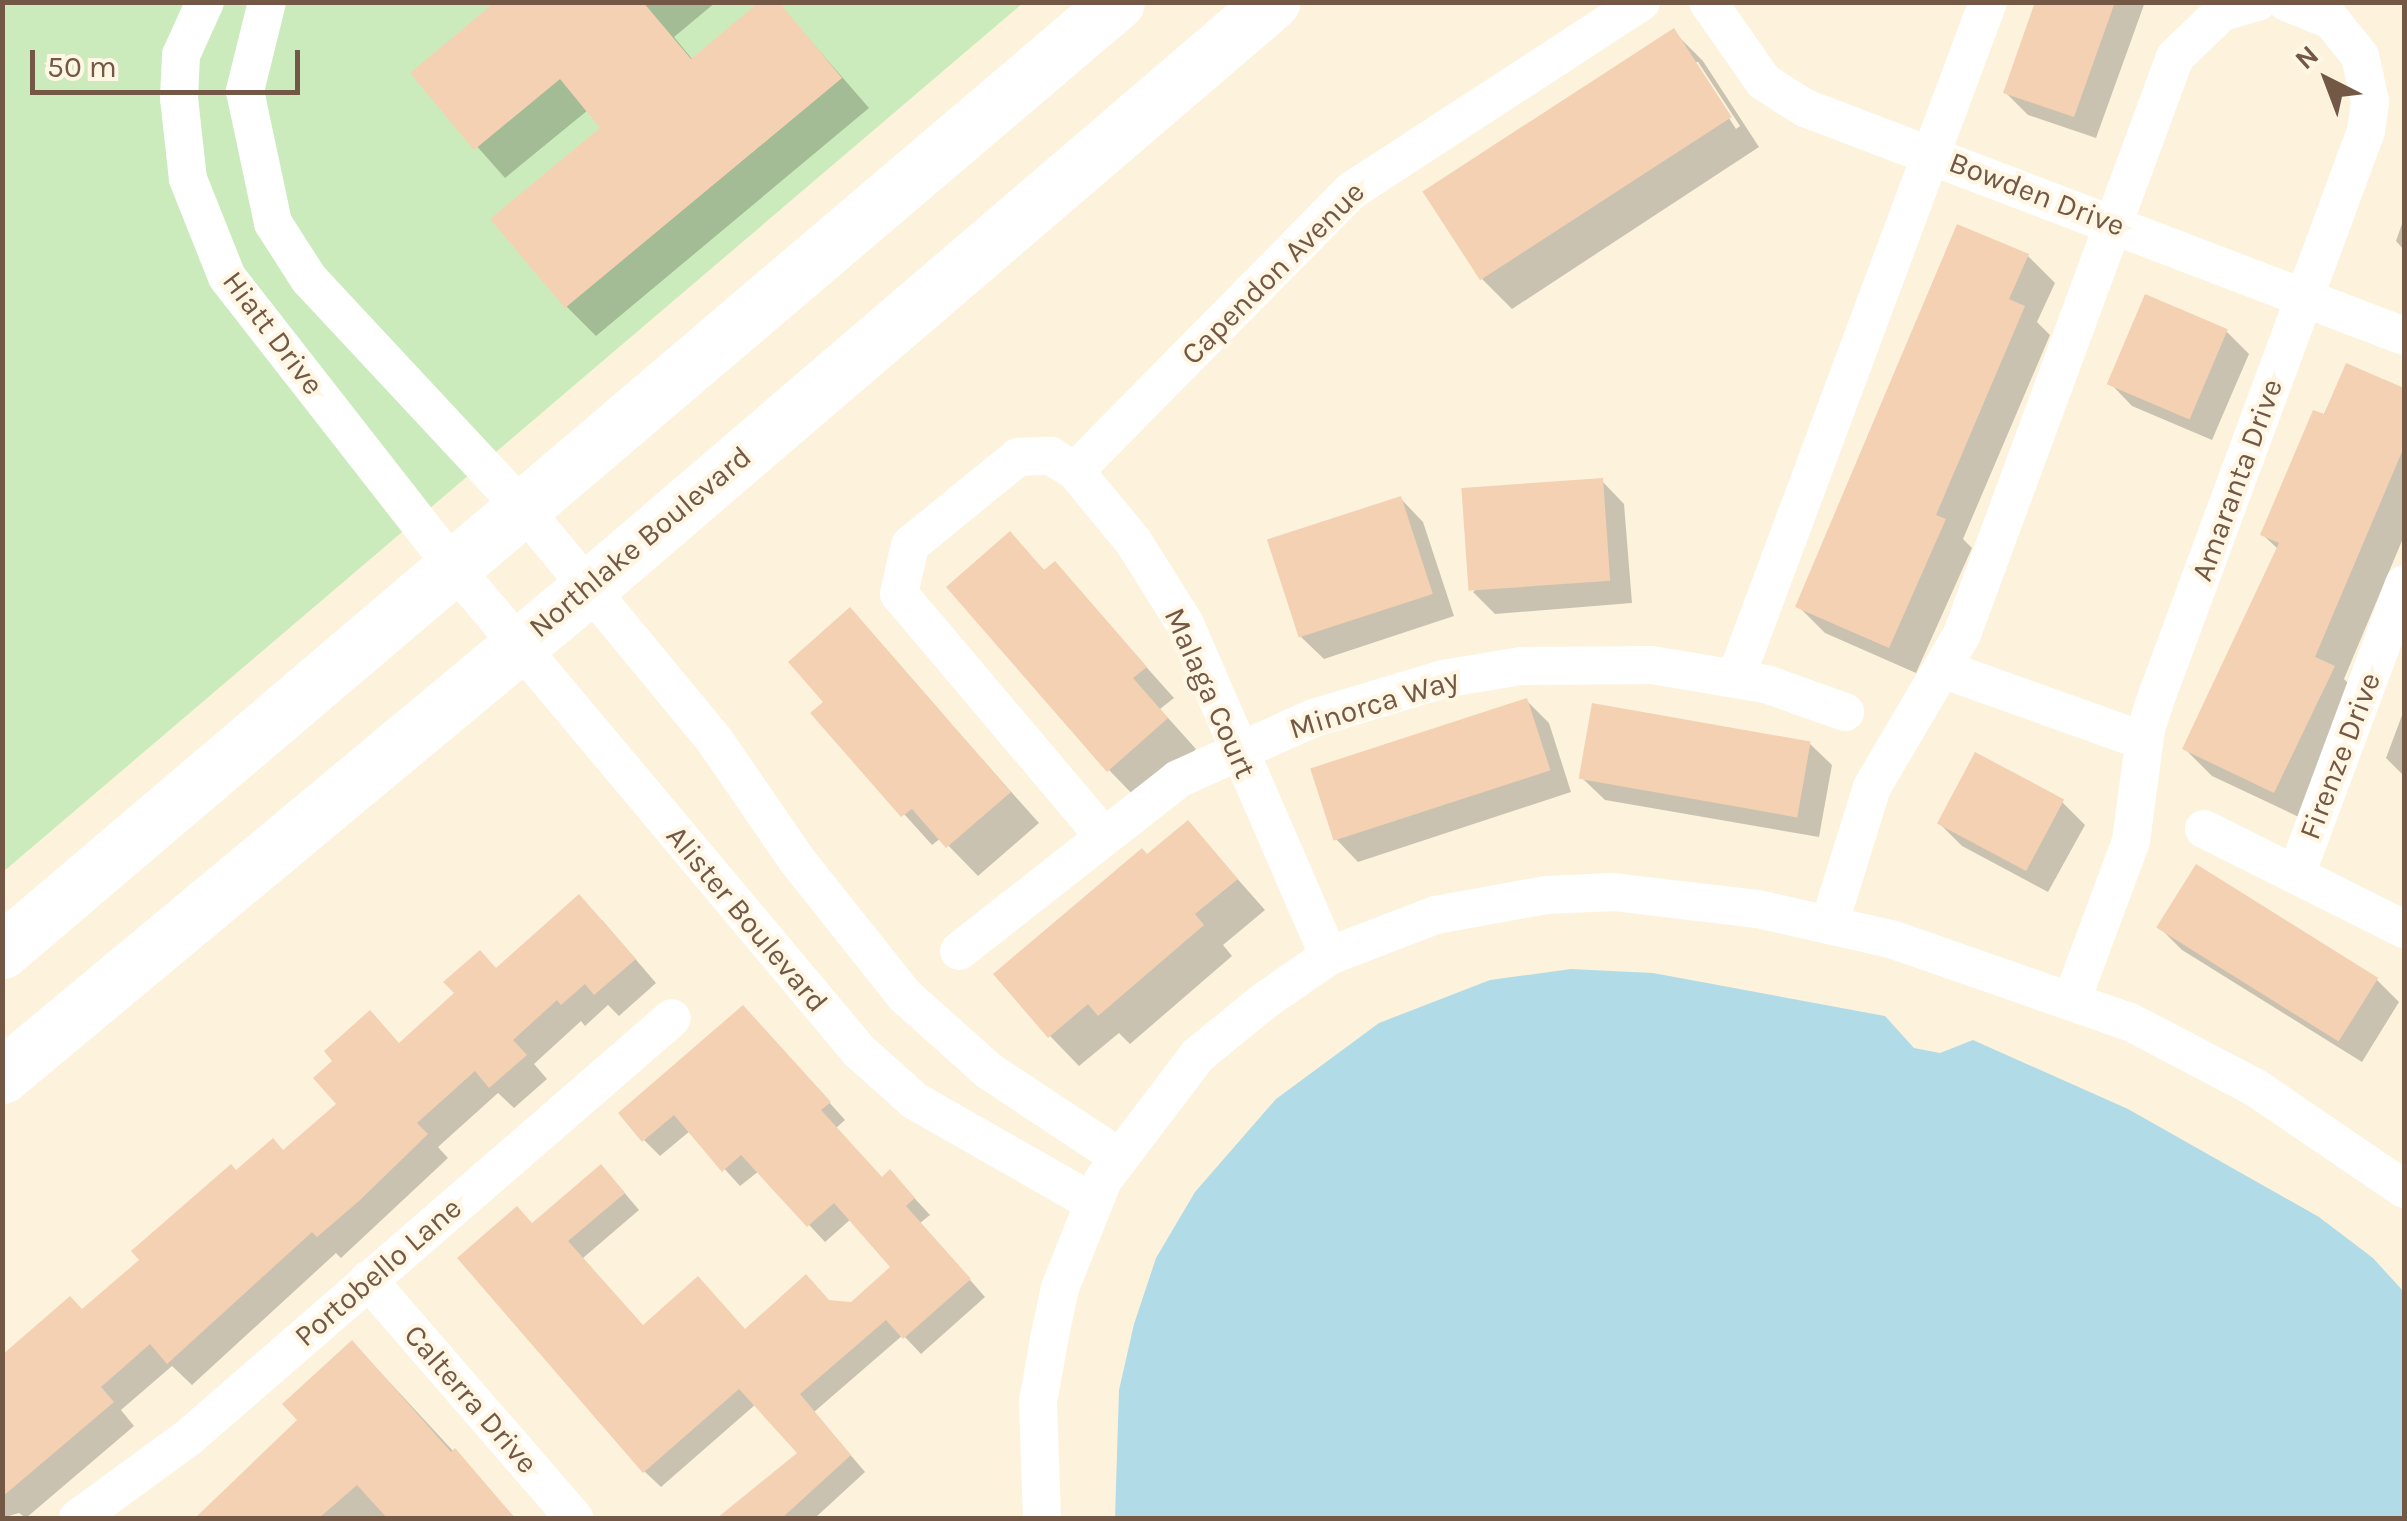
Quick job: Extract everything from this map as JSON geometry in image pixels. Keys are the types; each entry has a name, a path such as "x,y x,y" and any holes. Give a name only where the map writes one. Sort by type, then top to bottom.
{"main road":[{"path":"2,950 526,512 1117,2"},
{"name":"Northlake Boulevard","path":"2,1076 586,590 1272,2"}],"street":[{"name":"Hiatt Drive","path":"206,2 182,55 179,98 188,178 227,276 456,570"},
{"name":"Hiatt Drive","path":"267,2 245,91 272,222 309,279 526,512"},
{"name":"Capendon Avenue","path":"1075,471 1350,191 1641,2"},
{"name":"Bowden Drive","path":"1708,2 1746,60 1782,97 2306,295 2404,336"},
{"path":"1736,677 1988,2"},
{"path":"1829,925 1872,787 1946,670 2174,56 2222,12 2258,2"},
{"name":"Amaranta Drive","path":"2072,997 2131,841 2144,741 2366,131 2370,101 2360,56 2330,20 2286,2"},
{"path":"1075,471 1035,454 1000,469 910,545 900,594 1102,834"},
{"name":"Malaga Court","path":"1075,471 1132,541 1184,624 1236,753 1329,956"},
{"path":"526,512 586,590 715,742 796,859 904,995 1106,1180"},
{"name":"Alister Boulevard","path":"456,570 888,1080 1106,1180"},
{"name":"Firenze Drive","path":"2296,872 2404,584"},
{"name":"Minorca Way","path":"958,951 1178,778 1388,694 1521,666 1652,664 1736,677 1845,712"},
{"path":"1946,670 2144,741"},
{"name":"Firenze Drive","path":"2204,829 2296,872 2404,930"},
{"path":"1042,1518 1038,1402 1060,1288 1106,1180 1198,1055 1329,956 1436,915 1546,895 1686,898 1829,925 2072,997 2256,1088 2404,1190"},
{"name":"Portobello Lane","path":"78,1518 189,1437 672,1018"},
{"name":"Calterra Drive","path":"368,1280 574,1518"}],"green space":[{"path":"3,3 1023,3 3,872"}],"water":[{"path":"1571,969 1653,973 1885,1016 1914,1048 1940,1053 1973,1040 2128,1109 2319,1217 2373,1258 2404,1292 2404,1518 1115,1518 1119,1390 1134,1324 1156,1258 1195,1192 1276,1099 1379,1023 1490,980"}],"building":[{"path":"495,2 643,2 691,59 759,2 779,2 842,78 565,308 490,219 600,128 560,79 474,150 410,73"},
{"path":"2035,2 2115,2 2074,117 2003,93"},
{"path":"1674,28 1732,117 1480,280 1422,191"},
{"path":"1957,224 2029,254 2009,299 2025,306 1936,515 1946,519 1889,648 1795,607"},
{"path":"2145,294 2228,329 2190,419 2107,384"},
{"path":"2346,363 2404,388 2404,447 2315,657 2335,666 2274,793 2182,749 2279,543 2260,535 2313,410 2324,414"},
{"path":"1603,478 1610,581 1469,591 1461,488"},
{"path":"1401,496 1433,594 1299,638 1267,540"},
{"path":"1010,531 1044,570 1055,561 1147,667 1133,678 1168,718 1107,772 946,587"},
{"path":"850,607 1011,792 946,848 912,809 901,817 810,713 823,702 788,662"},
{"path":"1527,698 1550,770 1334,841 1310,768"},
{"path":"1592,703 1811,742 1797,817 1579,779"},
{"path":"1975,752 2064,799 2026,871 1937,824"},
{"path":"1188,820 1238,879 1195,914 1204,925 1098,1016 1088,1004 1048,1038 993,974 1142,848 1147,854"},
{"path":"2196,864 2378,978 2339,1042 2156,928"},
{"path":"579,894 636,959 594,995 585,984 561,1005 557,1000 513,1040 527,1055 489,1088 475,1071 417,1123 428,1134 359,1201 317,1237 312,1232 167,1364 150,1344 101,1387 114,1402 2,1497 2,1355 70,1296 82,1309 139,1260 131,1251 231,1164 236,1170 273,1138 283,1150 336,1104 313,1078 332,1061 324,1051 370,1010 399,1043 454,993 443,982 480,950 496,968"},
{"path":"743,1005 831,1102 821,1110 882,1177 890,1169 915,1198 906,1206 971,1279 903,1339 886,1320 800,1394 851,1455 782,1518 717,1518 797,1453 739,1389 643,1473 457,1258 517,1206 532,1223 601,1164 625,1193 568,1241 643,1325 698,1276 745,1329 806,1274 829,1300 851,1302 890,1267 834,1203 807,1227 741,1155 722,1172 674,1115 642,1142 618,1113"},
{"path":"352,1340 451,1452 455,1448 515,1518 387,1518 357,1485 319,1518 195,1518 297,1420 282,1404"}]}
